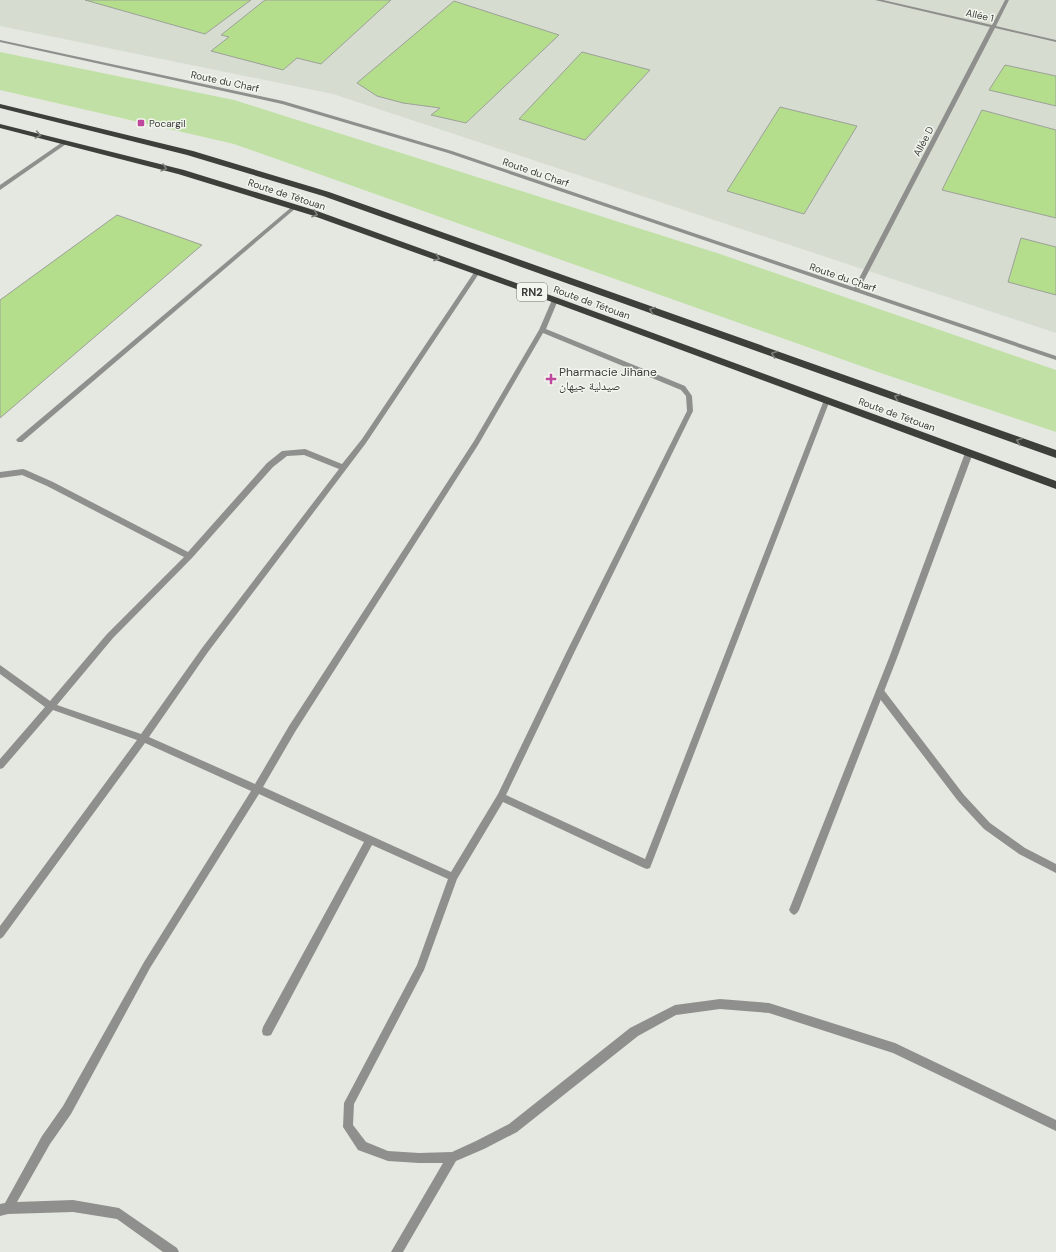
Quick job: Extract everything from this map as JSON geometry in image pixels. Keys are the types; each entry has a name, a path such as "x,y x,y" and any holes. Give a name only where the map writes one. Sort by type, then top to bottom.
{"highway":[{"name":"Route de Tétouan","path":"0,106 190,153 326,194 1056,454"},
{"name":"Route de Tétouan","path":"0,126 181,172 294,207 555,300 1056,485"}],"street":[{"name":"Allée 1","path":"877,0 1056,41"},
{"name":"Allée D","path":"856,290 1007,0"},
{"name":"Route du Charf","path":"0,41 291,105 450,152 1056,358"},
{"path":"0,188 66,142"},
{"path":"20,440 294,207"},
{"path":"0,934 143,738 205,650 364,441 477,272"},
{"path":"4,1209 46,1140 67,1110 147,965 257,789 292,729 472,450 542,330 555,300"},
{"path":"542,330 683,388 689,396 690,411 570,653 501,797 453,877 421,967 349,1103 348,1127 362,1146 388,1156 419,1158 452,1157 513,1128 634,1032 675,1010 720,1004 769,1008 895,1048 1056,1126"},
{"path":"501,797 647,865 827,400"},
{"path":"0,765 52,706 110,636 189,556 270,465 285,453 305,452 344,468"},
{"path":"794,910 880,692 969,453"},
{"path":"0,475 23,472 50,484 189,556"},
{"path":"0,669 52,706 143,738 453,877"},
{"path":"880,692 961,798 987,826 1022,851 1056,869"},
{"path":"267,1031 370,840"},
{"path":"397,1252 452,1157"},
{"path":"4,1209 73,1206 120,1214 173,1252"}],"shaded area":[{"path":"0,0 1056,0 1056,333 333,94 0,26"}],"green space":[{"path":"0,52 234,100 720,254 1056,370 1056,432 878,372 234,144 0,90"}],"building":[{"path":"85,0 251,0 205,34"},
{"path":"265,0 391,0 321,64 297,58 283,70 211,51 229,37 221,35"},
{"path":"454,1 559,35 466,123 431,115 440,108 403,103 377,96 357,83"},
{"path":"582,52 650,70 585,140 519,119"},
{"path":"1005,65 1056,76 1056,106 989,90"},
{"path":"780,107 857,126 804,214 727,191"},
{"path":"982,110 1056,130 1056,218 942,190"},
{"path":"117,215 202,245 0,418 0,300"},
{"path":"1021,238 1056,247 1056,295 1008,282"}],"place":[{"name":"Pocargil","path":"141,123"},
{"name":"Pharmacie Jihane صيدلية جيهان","path":"551,379"}]}
